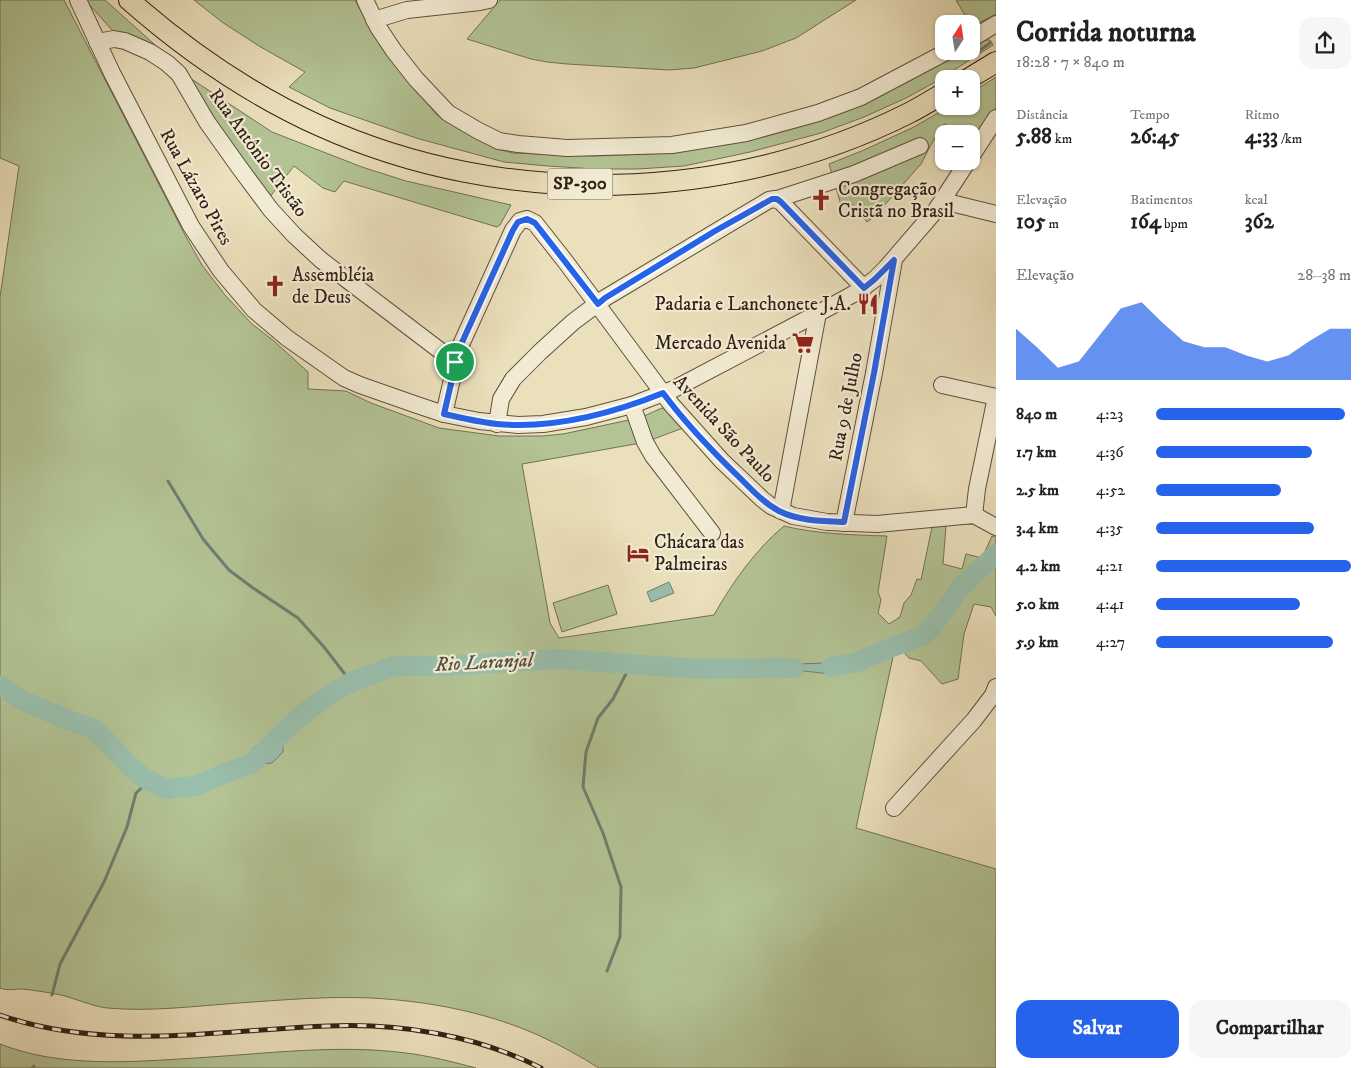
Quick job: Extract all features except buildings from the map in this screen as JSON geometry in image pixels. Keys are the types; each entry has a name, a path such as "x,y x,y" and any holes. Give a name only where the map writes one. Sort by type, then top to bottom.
{"main road":[{"name":"SP-300","path":"129,0 160,28 197,56 237,82 312,122 364,144 409,158 454,170 501,178 548,183 604,184 658,182 741,171 825,148 870,131 910,113 935,99"},
{"path":"980,72 996,62"}],"street":[{"name":"Rua Lázaro Pires","path":"78,0 112,74 191,226 221,271 254,310 287,338 344,378 444,414 497,424 518,425 561,421 604,413 632,405 674,389 818,313 869,283 894,260 942,201 962,170"},
{"path":"365,0 374,20 394,51 416,79 448,113 499,141 518,144 567,148 672,145 746,132 818,113 861,96 935,58"},
{"path":"374,20 407,10 489,0"},
{"path":"980,35 994,29"},
{"name":"Rua Antônio Tristão","path":"97,42 114,39 125,41 150,52 167,63 179,74 207,122 239,167 271,210 294,235 321,260 455,362"},
{"path":"980,142 996,118"},
{"path":"497,424 501,399 513,379 548,344 605,298 769,200 854,174 920,146"},
{"path":"777,199 887,300"},
{"path":"942,201 996,214"},
{"name":"Avenida São Paulo","path":"455,362 459,349 513,230 518,222 527,219 535,223 598,304 663,393 699,437 762,499 780,512 806,519 876,524 987,519"},
{"name":"Rua 9 de Julho","path":"844,522 874,373 894,260"},
{"path":"780,512 818,313"},
{"path":"444,414 455,362"},
{"path":"942,385 996,397 978,489 987,519"},
{"path":"632,405 645,442 653,456 712,533"},
{"path":"894,808 974,720 993,695 996,687"}],"shaded area":[{"path":"0,0 64,0 202,265 225,295 252,324 308,372 308,389 346,391 371,403 439,428 499,436 563,434 629,420 641,443 522,464 550,623 559,638 714,615 745,567 784,526 848,535 887,536 878,592 881,600 878,613 889,624 900,617 904,603 911,595 917,579 921,580 932,527 946,526 943,564 962,569 966,554 982,558 992,536 996,537 996,616 991,607 974,604 964,634 958,679 942,684 921,661 909,658 896,643 856,828 996,869 996,1068 599,1068 540,1036 499,1020 457,1009 414,1002 371,998 322,998 173,1008 123,1009 101,1007 62,995 0,988 0,297 19,166 0,158"},
{"path":"85,0 105,0 174,62 113,31"},
{"path":"194,0 355,0 381,47 436,114 497,149 513,153 595,156 672,153 878,97 946,60 970,60 954,70 935,70 935,82 864,117 821,133 750,152 684,166 595,169 504,162 416,138 330,108 289,87 305,72 222,22"},
{"path":"500,0 856,0 796,38 762,51 694,68 669,70 547,62 531,59 467,39"},
{"path":"956,0 996,0 996,14 980,22 980,15 965,15"},
{"path":"990,40 993,45 980,53 980,42"},
{"path":"996,77 996,108 980,131 980,125 935,125 935,138 921,164 874,217 867,222 850,202 841,205 829,164 914,127 935,115 980,115 980,87"},
{"path":"190,78 272,132 362,167 406,181 511,205 497,227 344,181 335,192 323,188 294,166 269,198 219,128"},
{"path":"662,408 683,428 651,440 644,416"},
{"path":"608,585 617,614 562,632 553,603"},
{"path":"0,1044 23,1052 47,1057 96,1062 146,1061 274,1052 380,1050 424,1056 476,1068 0,1068"}],"water":[{"path":"669,582 674,593 651,602 647,592"},
{"path":"858,658 858,668 831,674 767,667 825,663"},
{"path":"298,718 294,731 283,745 283,752 272,763 250,765 250,756 253,748 265,742"}],"waterway":[{"path":"980,50 990,43"},
{"path":"168,481 203,539 229,570 298,618 324,647 351,682"},
{"name":"Rio Laranjal","path":"831,667 858,662 922,636 933,626 960,588 996,554"},
{"name":"Rio Laranjal","path":"0,685 21,700 94,729 135,771 149,781 168,789 195,786 250,765 298,718 326,697 351,682 395,666 448,666 558,659 700,669 794,668"},
{"path":"607,971 620,937 621,887 603,833 583,787 586,752 598,718 613,699 631,664"},
{"path":"52,995 60,964 104,882 127,827 136,793 149,781"}],"railway":[{"path":"0,1015 40,1026 80,1033 121,1036 204,1034 328,1026 410,1029 464,1039 490,1047 541,1068"}],"place":[{"name":"Congregação Cristã no Brasil","path":"821,200"},
{"name":"Assembléia de Deus","path":"275,286"},
{"name":"Padaria e Lanchonete J.A.","path":"868,304"},
{"name":"Mercado Avenida","path":"803,343"},
{"name":"Chácara das Palmeiras","path":"638,553"}],"route":[{"path":"772,199 777,199 781,202 864,288 894,260 874,373 844,522 818,521 792,516 780,512 771,506 699,437 663,393 606,413 543,424 497,424 444,414 455,362 476,308 513,230 518,222 524,219 532,220 535,223 598,304 715,231 772,199"}]}
